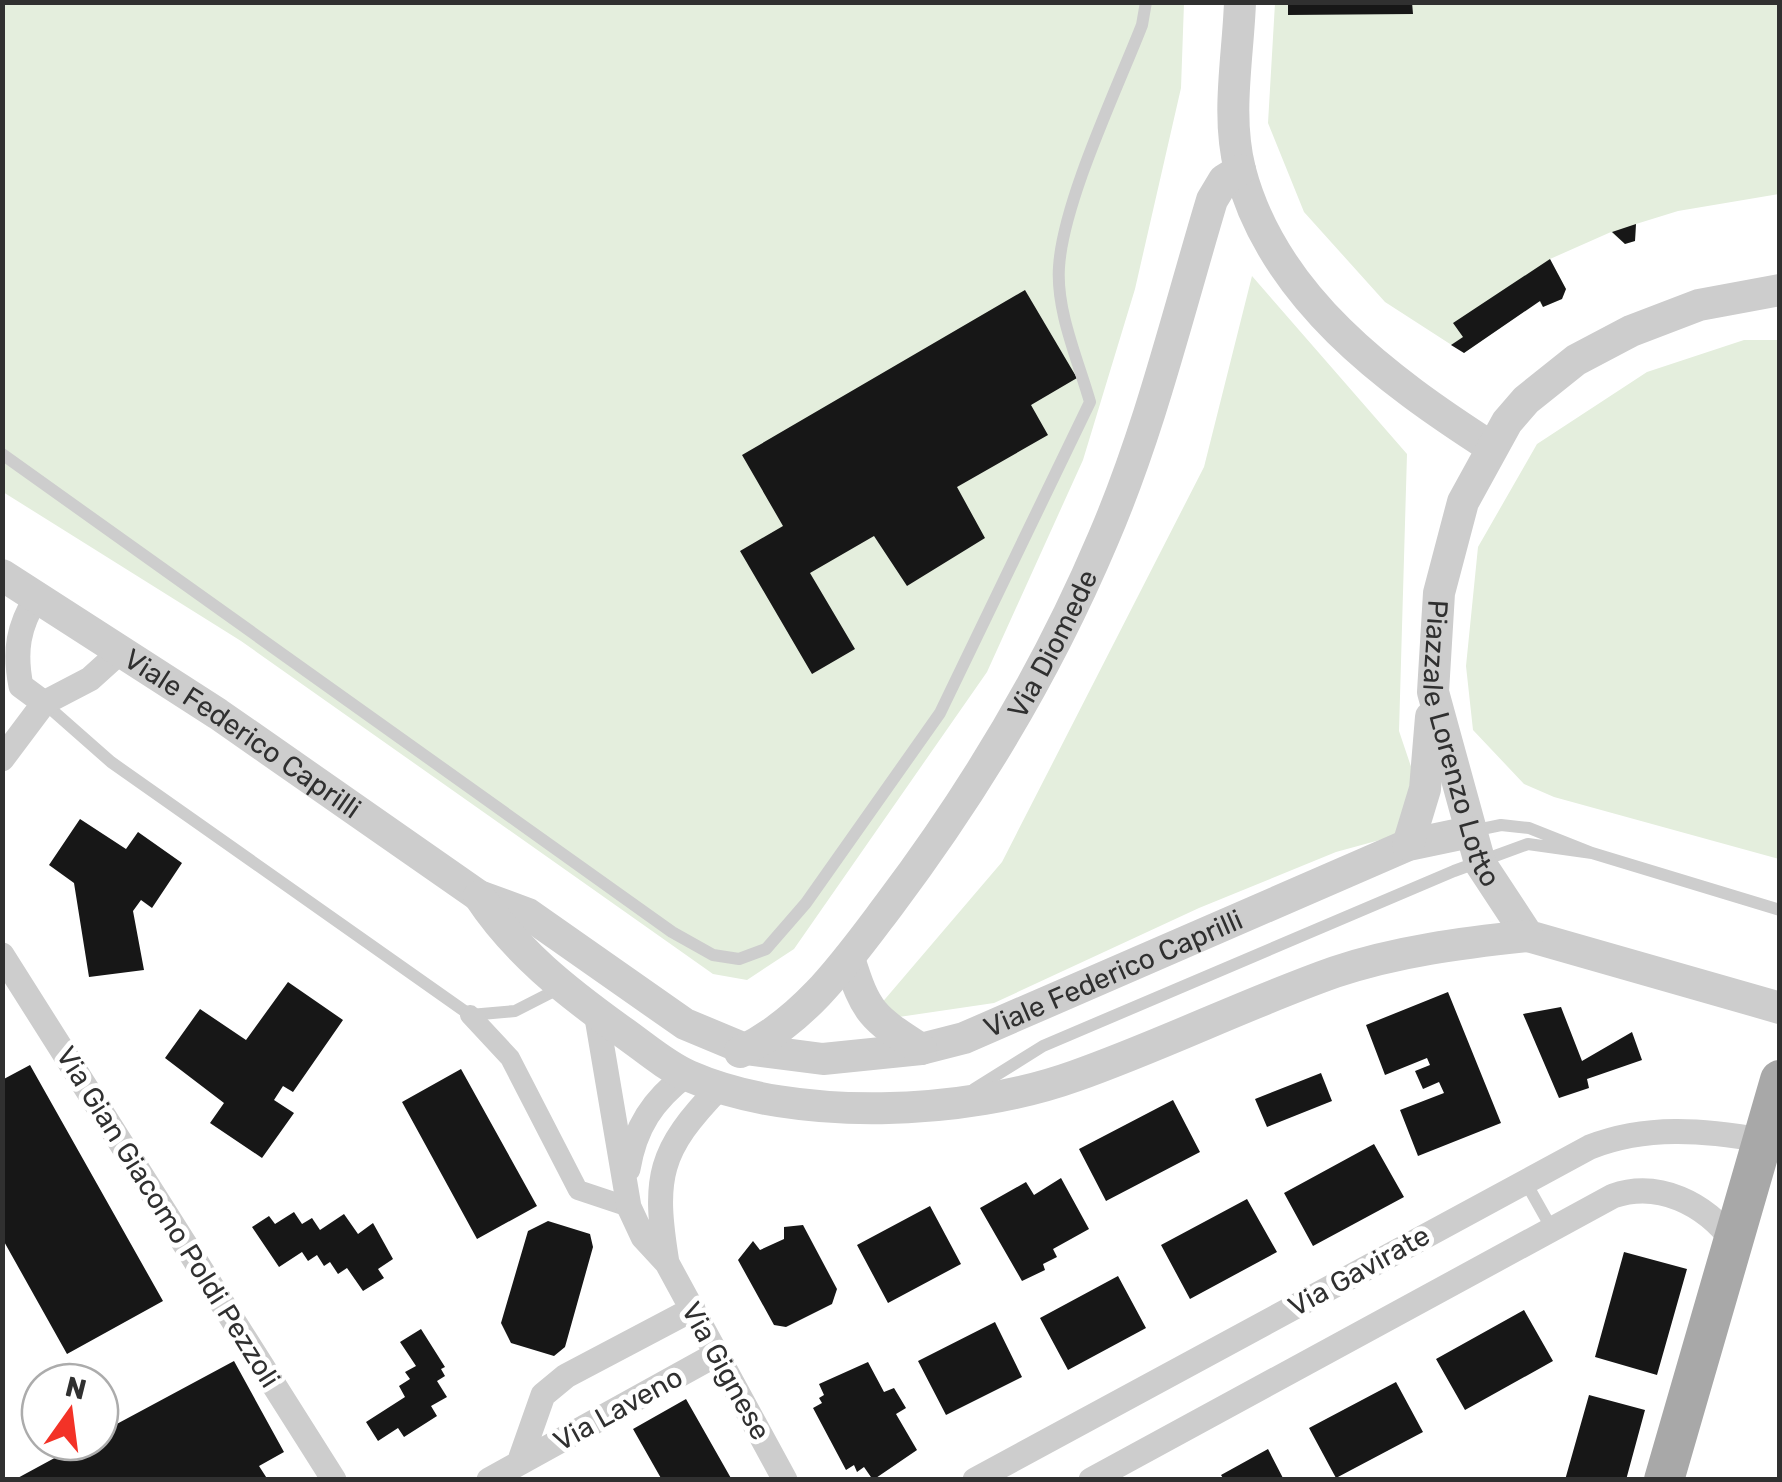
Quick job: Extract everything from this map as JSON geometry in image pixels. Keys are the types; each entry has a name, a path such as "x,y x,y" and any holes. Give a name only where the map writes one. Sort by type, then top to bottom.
{"main road":[{"path":"1664,1480 1780,1080"}],"street":[{"path":"1240,2 1233,119 1240,170 1262,226 1293,279 1334,329 1490,447"},
{"name":"Via Diomede","path":"744,1050 795,1017 849,958 969,791 1054,641 1103,540 1126,480 1166,362 1212,200 1224,180 1240,170"},
{"name":"Piazzale Lorenzo Lotto","path":"1528,936 1480,863 1433,692 1436,625 1445,560 1463,502 1490,447 1526,400 1603,345 1699,305 1780,290"},
{"name":"Viale Federico Caprilli","path":"2,575 122,650 479,896 528,914 685,1024 744,1050 823,1059 921,1049 1017,1018 1408,845 1470,832"},
{"path":"36,596 18,632 12,683 44,702"},
{"path":"5,748 44,702 90,678 122,650"},
{"path":"1408,845 1425,790 1433,692"},
{"name":"Viale Federico Caprilli","path":"479,896 504,934 562,987 686,1075 720,1088 798,1104 865,1108 952,1103 1072,1078 1336,972 1424,948 1528,936"},
{"path":"1528,936 1780,1008"},
{"name":"Via Gian Giacomo Poldi Pezzoli","path":"2,955 334,1480"},
{"path":"849,958 862,1003 881,1023 921,1049"},
{"name":"Via Gignese","path":"596,1012 629,1207 643,1237 667,1263 785,1480"},
{"path":"470,1015 510,1058 578,1190 629,1207"},
{"path":"720,1088 744,1050"},
{"name":"Viale Federico Caprilli","path":"686,1075 744,1050"},
{"name":"Via Gignese","path":"627,1178 632,1149 655,1098 686,1075"},
{"name":"Via Gignese","path":"667,1263 658,1188 683,1126 720,1088"},
{"name":"Via Gavirate","path":"976,1480 1590,1147 1630,1135 1672,1130 1762,1140"},
{"name":"Via Gavirate","path":"1091,1480 1613,1196 1649,1190 1706,1212 1733,1241"},
{"name":"Via Laveno","path":"519,1463 543,1394 566,1376 692,1309"},
{"name":"Via Laveno","path":"489,1480 717,1354"}],"lane":[{"path":"2,454 672,932 713,955 739,958 766,949 806,902 940,713 1090,402 1066,318 1059,267 1076,196 1142,25 1146,2"},
{"path":"44,702 111,762 470,1015 515,1011 562,987"},
{"path":"1470,832 1501,824 1528,828 1592,853 1780,910"},
{"name":"Viale Federico Caprilli","path":"952,1103 1043,1046 1528,844 1592,853"},
{"path":"1525,1180 1552,1229"}],"green space":[{"path":"2,3 1184,3 1181,88 1135,289 1083,460 987,672 794,949 747,980 713,974 241,641 3,492"},
{"path":"1275,3 1779,3 1779,194 1678,211 1636,224 1635,241 1625,244 1611,232 1550,259 1566,289 1562,299 1543,307 1539,301 1464,353 1385,302 1304,212 1268,123"},
{"path":"1252,276 1407,454 1399,731 1431,826 1336,852 1199,908 994,1003 892,1018 874,1012 1002,862 1204,467"},
{"path":"1744,340 1779,340 1779,859 1554,797 1524,784 1473,730 1466,666 1478,547 1537,444 1647,372"}],"building":[{"path":"1288,2 1412,2 1413,14 1288,15"},
{"path":"1636,224 1635,241 1625,244 1612,232"},
{"path":"1550,259 1566,289 1562,299 1543,307 1540,301 1464,353 1451,345 1463,337 1453,323"},
{"path":"1025,290 1077,378 1031,405 1048,435 957,487 985,538 907,586 874,536 810,573 855,649 812,674 740,551 783,526 742,455"},
{"path":"80,819 126,849 138,832 182,863 152,908 141,900 133,911 144,970 89,977 74,883 49,865"},
{"path":"288,982 343,1020 293,1092 283,1086 274,1100 294,1113 262,1158 210,1123 224,1103 165,1058 200,1009 246,1040"},
{"path":"1448,992 1501,1123 1418,1156 1400,1110 1444,1093 1439,1082 1423,1089 1415,1071 1430,1065 1427,1058 1385,1075 1366,1025"},
{"path":"1561,1007 1582,1061 1632,1032 1642,1060 1587,1079 1589,1088 1559,1098 1523,1014"},
{"path":"30,1065 163,1301 67,1354 2,1238 2,1080"},
{"path":"461,1069 537,1206 477,1239 402,1102"},
{"path":"1321,1073 1332,1101 1267,1127 1255,1099"},
{"path":"1173,1100 1200,1152 1106,1201 1079,1149"},
{"path":"1374,1144 1404,1197 1313,1246 1284,1193"},
{"path":"1061,1178 1089,1229 1053,1249 1057,1257 1043,1264 1045,1270 1022,1281 980,1208 1026,1182 1034,1195"},
{"path":"1247,1199 1277,1252 1190,1299 1161,1245"},
{"path":"930,1206 961,1264 888,1303 857,1245"},
{"path":"294,1212 302,1224 312,1218 320,1230 344,1214 358,1234 373,1223 393,1259 378,1269 384,1278 363,1291 347,1268 338,1274 330,1262 324,1266 317,1255 308,1261 302,1252 279,1267 252,1227 269,1216 275,1224"},
{"path":"548,1221 590,1234 593,1247 565,1347 554,1356 511,1343 501,1323 528,1231"},
{"path":"803,1225 837,1289 832,1304 786,1327 774,1325 738,1260 753,1241 760,1250 784,1239 784,1227"},
{"path":"1624,1252 1687,1269 1657,1375 1595,1357"},
{"path":"1118,1276 1146,1328 1068,1370 1040,1318"},
{"path":"1524,1310 1553,1361 1465,1410 1436,1359"},
{"path":"995,1322 1022,1377 946,1415 918,1361"},
{"path":"421,1329 445,1367 441,1369 445,1376 437,1381 447,1397 431,1406 437,1416 404,1437 398,1428 378,1441 366,1422 405,1397 399,1386 410,1379 405,1372 416,1366 400,1342"},
{"path":"234,1361 284,1452 259,1466 268,1480 14,1480 47,1462 120,1462 120,1422"},
{"path":"868,1362 884,1392 894,1388 906,1408 896,1414 917,1450 873,1480 864,1467 857,1472 854,1465 846,1470 813,1408 822,1403 819,1398 824,1395 819,1384"},
{"path":"1396,1382 1423,1432 1336,1478 1309,1428"},
{"path":"1589,1395 1645,1410 1626,1480 1565,1480"},
{"path":"686,1399 732,1480 662,1480 633,1429"},
{"path":"1268,1449 1284,1480 1224,1480 1221,1475"}]}
